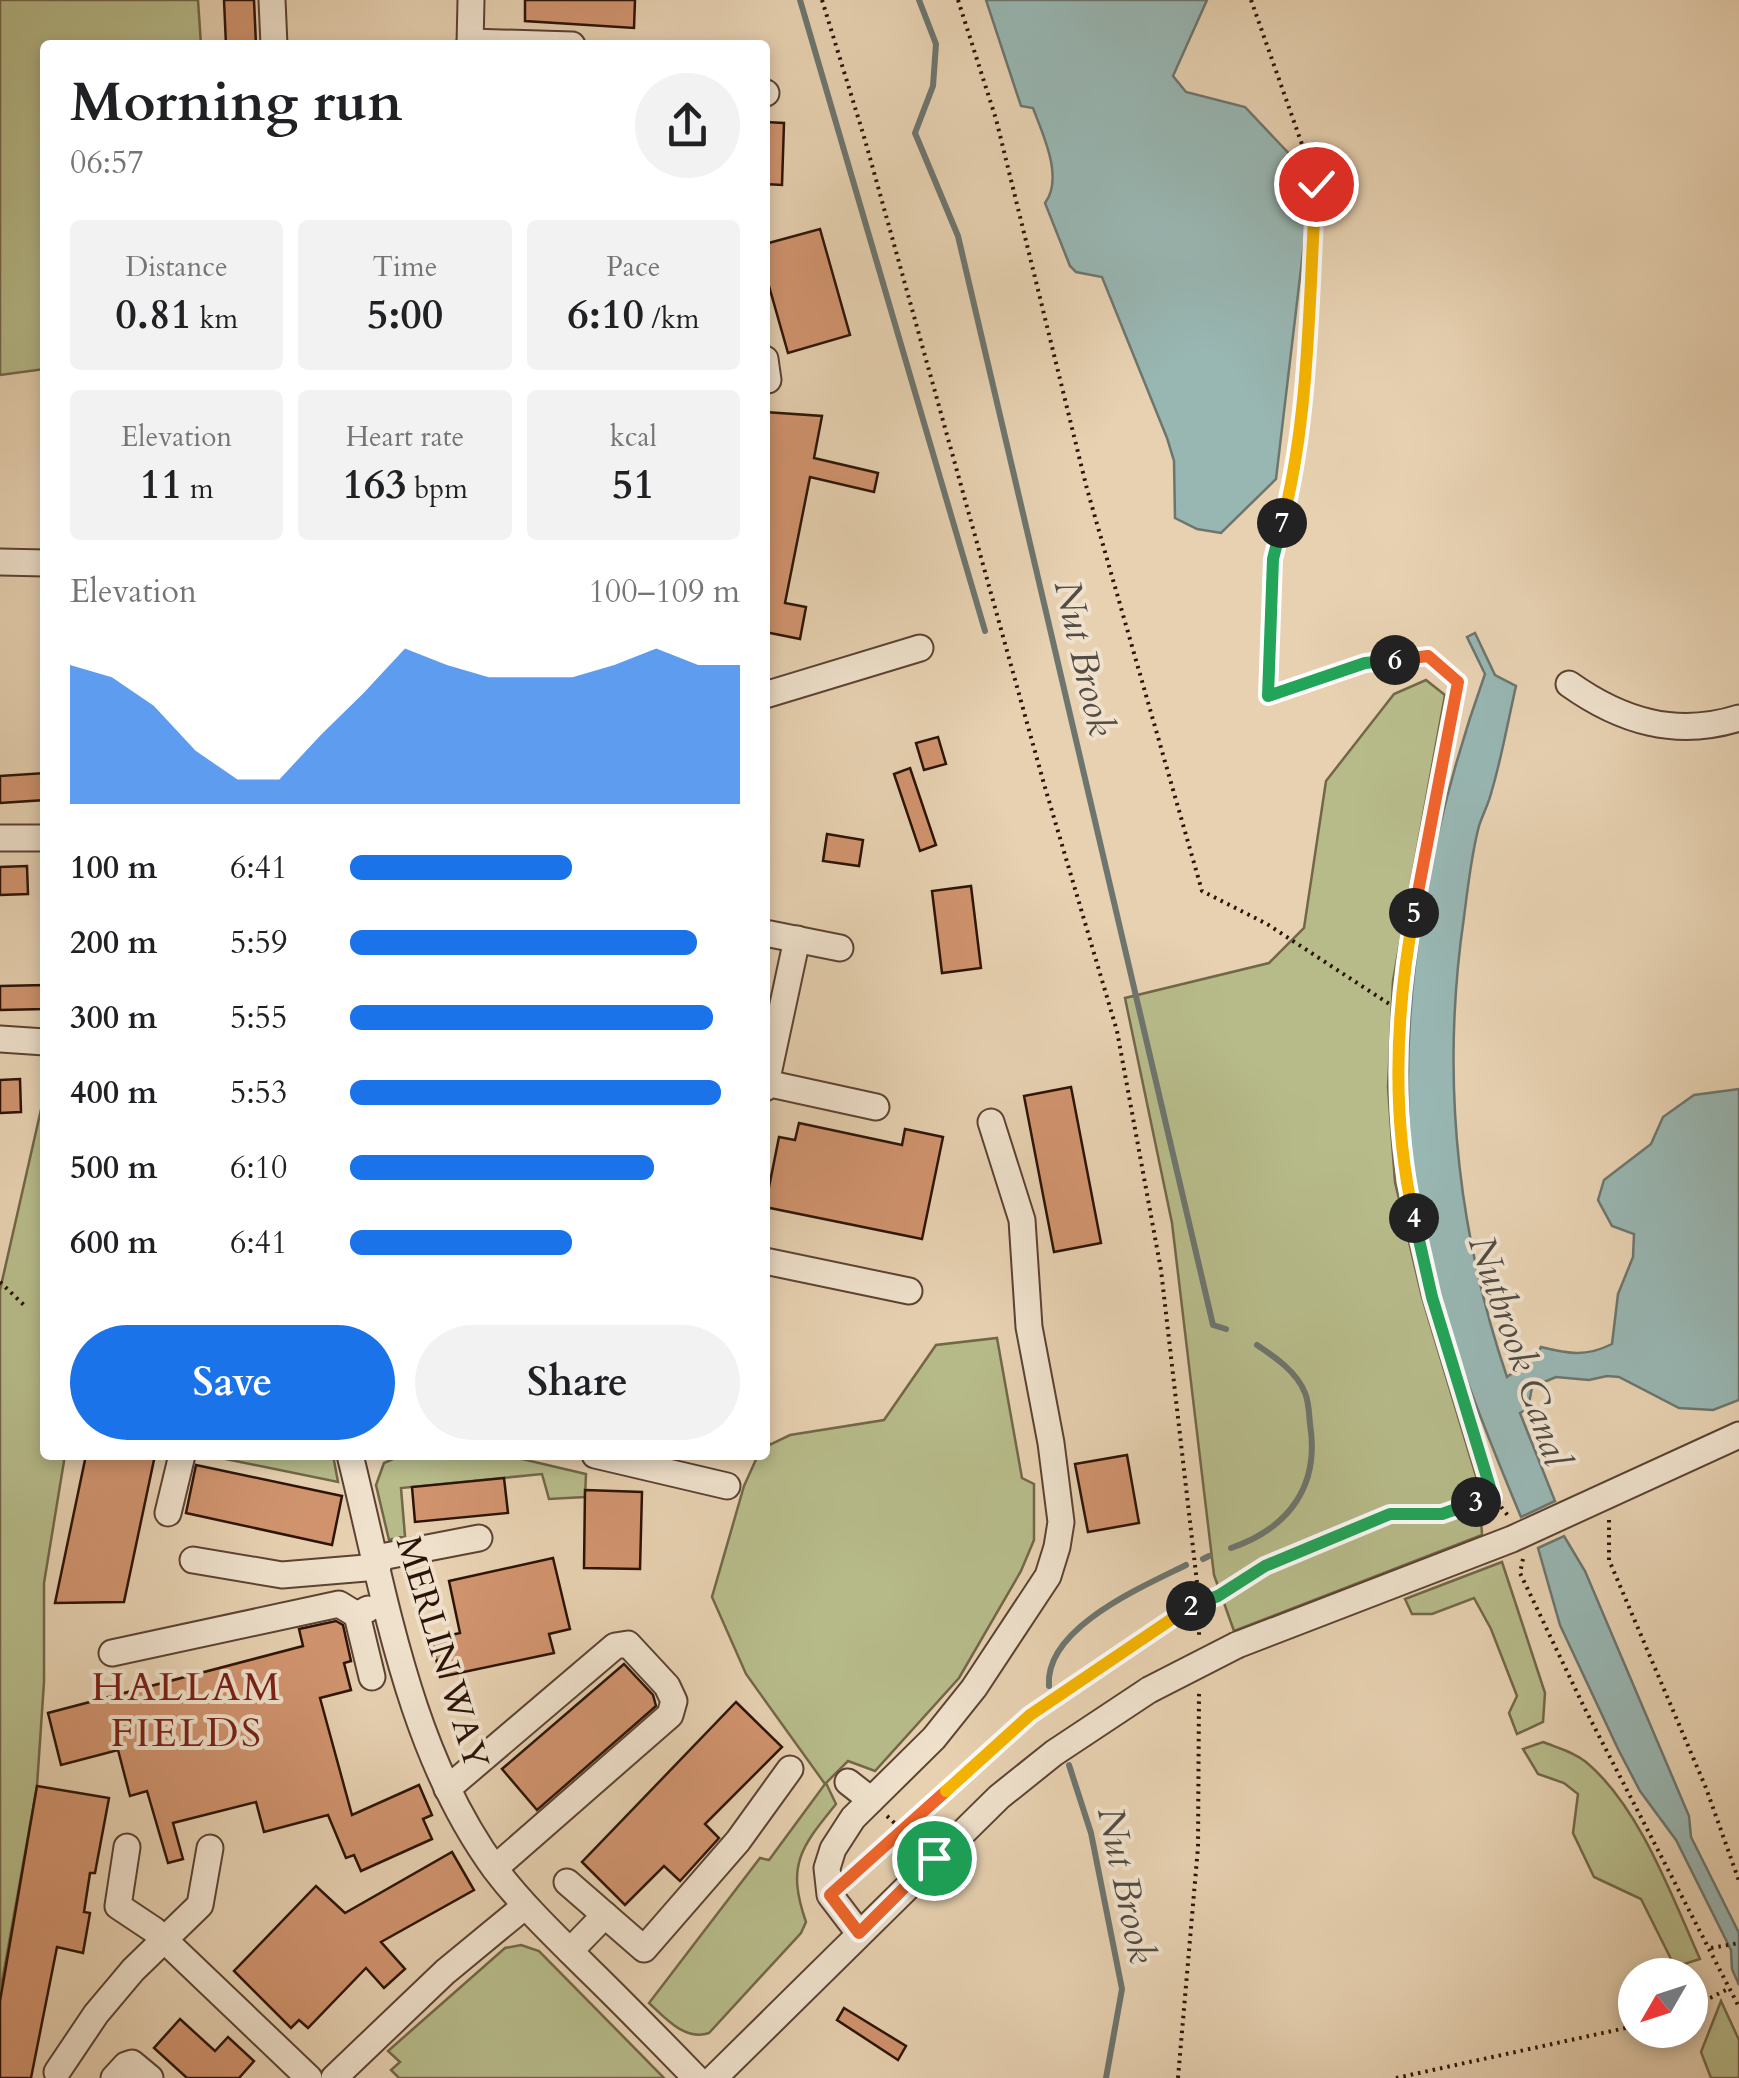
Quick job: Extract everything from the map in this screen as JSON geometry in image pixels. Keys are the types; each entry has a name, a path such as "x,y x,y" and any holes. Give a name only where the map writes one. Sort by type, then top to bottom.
{"street":[{"path":"272,0 274,40"},
{"path":"470,40 471,0"},
{"path":"0,562 40,562"},
{"path":"770,693 920,648"},
{"path":"1569,684 1590,699 1646,723 1706,728 1739,718"},
{"path":"0,838 40,838"},
{"path":"770,934 840,948"},
{"path":"770,1061 796,939"},
{"path":"0,1040 40,1042"},
{"path":"770,1087 876,1107"},
{"path":"859,1933 830,1895 827,1868 834,1849 853,1818 934,1738 974,1688 1048,1576 1057,1548 1061,1522 1029,1326 1022,1220 991,1122"},
{"path":"770,1262 909,1291"},
{"path":"714,2078 999,1797 1054,1753 1149,1690 1237,1645 1514,1531 1564,1515 1739,1435"},
{"path":"168,1512 181,1460"},
{"name":"MERLIN WAY","path":"351,1460 417,1711 447,1789 495,1868 525,1906 696,2078"},
{"path":"658,1462 727,1486"},
{"path":"193,1560 282,1575 377,1562 479,1538"},
{"path":"357,1615 386,1600"},
{"path":"112,1652 339,1604 357,1615 372,1676"},
{"path":"447,1789 615,1646 628,1644 667,1686 674,1701 670,1716 495,1868"},
{"path":"567,1882 644,1949 738,1841 790,1769"},
{"path":"848,1782 871,1800"},
{"path":"127,1847 118,1906 164,1940 309,2078"},
{"path":"57,2072 96,2014 134,1970 200,1906 210,1848"},
{"path":"334,2078 433,1983 525,1906"},
{"path":"570,1951 605,1915"},
{"path":"114,2078 126,2064 132,2064 150,2078"}],"path":[{"path":"822,0 1117,1031 1161,1270 1199,1600 1199,1638"},
{"path":"958,0 996,118 1087,489 1202,892 1267,924 1400,1011"},
{"path":"1251,0 1316,184 1303,378 1290,491 1273,559 1268,696 1365,663 1428,656 1458,682 1401,981 1396,1083 1406,1182 1432,1297 1493,1497 1524,1553 1520,1573 1583,1705 1739,2007"},
{"path":"0,1282 26,1307"},
{"path":"1606,1495 1609,1560 1706,1788 1739,1881"},
{"path":"830,1895 1030,1715 1199,1600 1218,1596 1265,1566 1390,1514 1442,1514 1493,1497"},
{"path":"1178,2078 1198,1847 1200,1676"},
{"path":"1710,1948 1739,1944"},
{"path":"1708,1999 1730,1988"},
{"path":"1396,2078 1618,2030"}],"green space":[{"path":"0,0 198,0 201,40 40,40 40,370 0,375"},
{"path":"1426,680 1445,695 1393,981 1388,1087 1395,1182 1422,1297 1479,1486 1482,1535 1234,1631 1214,1575 1172,1223 1125,998 1269,963 1304,928 1326,781 1394,694"},
{"path":"40,1114 40,1460 64,1460 44,1583 44,1682 37,1786 0,1993 0,1290"},
{"path":"997,1338 1022,1478 1034,1484 1034,1540 1021,1571 959,1678 875,1771 848,1761 826,1783 836,1804 806,1845 797,1871 806,1922 801,1933 709,2033 692,2034 669,2022 649,2003 760,1858 769,1860 825,1784 746,1674 712,1597 744,1486 756,1460 770,1460 770,1445 790,1435 884,1420 936,1345"},
{"path":"230,1460 334,1460 338,1482"},
{"path":"526,1460 586,1474 585,1497 549,1499 542,1474 401,1488 405,1536 389,1540 376,1485 384,1463"},
{"path":"1502,1562 1545,1693 1543,1722 1517,1734 1509,1713 1517,1696 1491,1629 1474,1598 1432,1614 1412,1614 1405,1599"},
{"path":"1543,1742 1586,1762 1605,1781 1653,1854 1700,1958 1670,1958 1641,1899 1594,1877 1573,1833 1578,1794 1564,1783 1538,1774 1523,1749"},
{"path":"521,1945 539,1951 664,2078 399,2078 391,2070 400,2062 388,2051 505,1948"},
{"path":"1721,2001 1739,2040 1739,2078 1711,2078 1701,2052 1708,2048 1708,2034"}],"water":[{"path":"986,0 1207,0 1173,76 1186,92 1245,107 1295,160 1310,193 1276,479 1221,533 1197,529 1175,518 1174,461 1167,438 1102,277 1076,272 1070,266 1045,203 1053,181 1046,143 1033,108 1021,106"},
{"path":"1475,633 1495,675 1516,686 1470,872 1457,976 1454,1092 1465,1207 1490,1321 1507,1377 1537,1355 1541,1347 1577,1353 1612,1344 1618,1294 1633,1257 1634,1234 1612,1226 1598,1200 1604,1180 1651,1144 1663,1117 1694,1095 1739,1089 1739,1400 1713,1410 1679,1408 1619,1377 1607,1376 1589,1380 1556,1377 1532,1387 1528,1409 1520,1413 1555,1501 1521,1517 1468,1385 1438,1293 1426,1247 1411,1153 1408,1093 1414,971 1449,789 1485,674 1467,637"},
{"path":"1564,1536 1585,1571 1689,1816 1691,1837 1739,1933 1739,1985 1732,1969 1731,1950 1676,1840 1640,1791 1560,1625 1538,1548"}],"building":[{"path":"224,0 254,0 256,40 226,40"},
{"path":"525,0 635,0 634,28 525,21"},
{"path":"770,122 784,123 782,185 770,184"},
{"path":"820,229 850,335 788,353 770,290 770,243"},
{"path":"770,412 822,416 814,458 878,473 874,492 810,477 785,603 806,607 800,639 770,633"},
{"path":"938,737 946,764 924,770 916,743"},
{"path":"910,768 936,845 920,851 894,774"},
{"path":"40,773 40,800 0,803 0,776"},
{"path":"827,834 863,840 859,866 823,861"},
{"path":"27,866 28,894 0,895 0,867"},
{"path":"971,886 981,968 942,973 932,891"},
{"path":"40,985 40,1009 0,1010 0,986"},
{"path":"20,1079 21,1112 0,1113 0,1080"},
{"path":"1071,1087 1101,1243 1054,1252 1024,1096"},
{"path":"799,1123 902,1145 905,1129 943,1137 922,1239 770,1208 770,1182 779,1137 795,1140"},
{"path":"1127,1455 1139,1523 1088,1532 1075,1464"},
{"path":"85,1460 154,1460 124,1602 55,1603"},
{"path":"196,1465 342,1496 332,1545 186,1513"},
{"path":"504,1478 508,1513 415,1522 412,1487"},
{"path":"585,1490 642,1492 640,1569 584,1568"},
{"path":"553,1558 570,1629 549,1634 554,1653 440,1677 432,1639 460,1633 449,1581"},
{"path":"336,1621 343,1625 351,1661 344,1663 351,1690 320,1698 352,1815 419,1785 432,1815 423,1819 432,1839 361,1871 354,1855 346,1858 328,1815 264,1832 256,1802 173,1823 183,1859 168,1863 147,1791 130,1796 118,1750 61,1765 48,1713 303,1646 299,1629"},
{"path":"624,1664 653,1695 656,1706 537,1810 502,1769"},
{"path":"736,1702 782,1747 705,1824 719,1838 680,1881 664,1866 625,1905 582,1862"},
{"path":"37,1786 109,1798 95,1873 90,1873 84,1912 90,1913 83,1953 57,1947 31,2078 0,2078 0,2001"},
{"path":"452,1852 474,1890 381,1942 405,1969 384,1988 366,1968 308,2028 299,2020 291,2028 234,1971 316,1886 345,1913"},
{"path":"844,2008 906,2046 898,2060 837,2020"},
{"path":"180,2019 215,2051 228,2037 254,2061 239,2078 187,2078 154,2048"}],"waterway":[{"path":"800,0 985,631"},
{"name":"Nut Brook","path":"919,0 936,44 933,86 915,133 958,236 1213,1325 1226,1329"},
{"name":"Nut Brook","path":"1231,1548 1269,1529 1284,1516 1296,1502 1310,1467 1312,1446 1305,1393 1291,1372 1257,1345"},
{"name":"Nut Brook","path":"1203,1559 1209,1556"},
{"name":"Nut Brook","path":"1049,1686 1052,1665 1062,1646 1079,1628 1123,1597 1186,1565"},
{"name":"Nut Brook","path":"1069,1765 1091,1833 1122,1989 1106,2078"}],"district":[{"name":"HALLAM FIELDS","path":"187,1709"}],"route":[{"path":"934,1858 859,1933 830,1895 1030,1715 1199,1600 1218,1596 1265,1566 1390,1514 1442,1514 1493,1497 1432,1297 1406,1182 1396,1083 1401,981 1458,682 1428,656 1365,663 1268,696 1273,559 1290,491 1303,378 1316,184"}],"water label":[{"name":"Nutbrook Canal","path":"1520,1351"}]}
